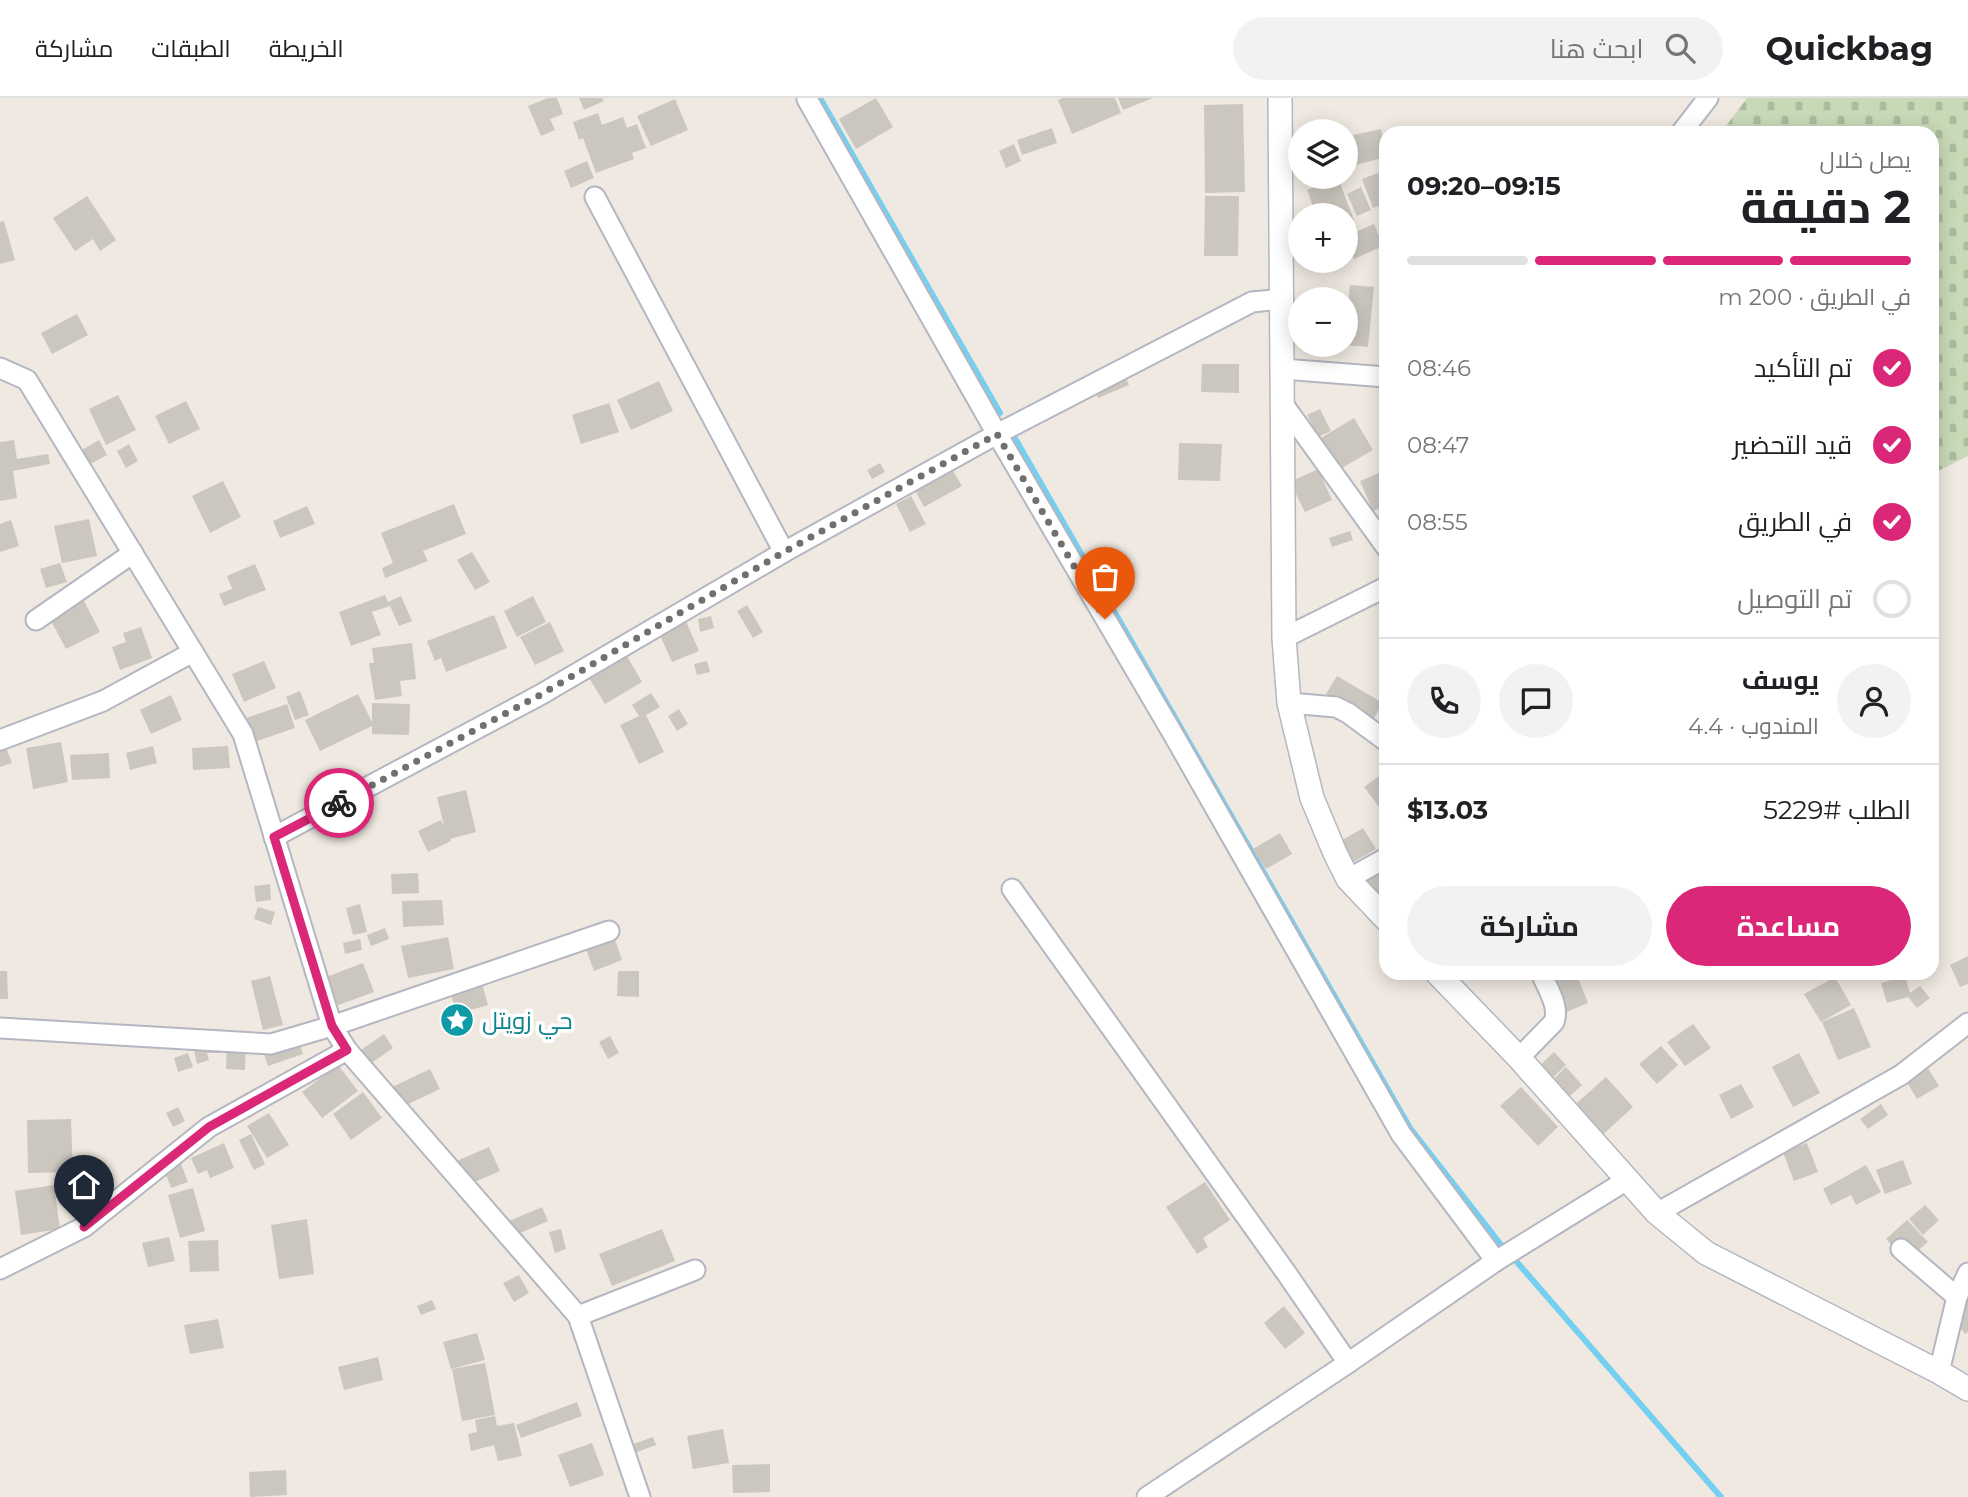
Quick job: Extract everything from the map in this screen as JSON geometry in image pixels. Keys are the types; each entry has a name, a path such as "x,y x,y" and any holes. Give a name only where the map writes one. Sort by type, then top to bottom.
{"street":[{"path":"1280,98 1284,638 1289,703 1312,799 1335,853 1348,879 1379,912"},
{"path":"1686,126 1708,98"},
{"path":"807,99 1401,1134 1496,1261"},
{"path":"595,197 784,552"},
{"path":"274,837 540,695 784,552 997,434 1252,302 1283,299"},
{"path":"0,368 27,380 243,734 332,1026 347,1050 578,1316 640,1497"},
{"path":"1283,369 1379,376"},
{"path":"1283,404 1379,537"},
{"path":"36,620 133,552"},
{"path":"1284,638 1379,590"},
{"path":"0,740 103,701 193,652"},
{"path":"1289,703 1336,707 1379,736"},
{"path":"1348,879 1379,862"},
{"path":"1012,889 1348,1363"},
{"path":"0,1028 271,1044 332,1026 610,931"},
{"path":"1444,980 1519,1058 1657,1213 1706,1253 1968,1389"},
{"path":"1519,1058 1554,1022 1555,1004 1544,980"},
{"path":"1657,1213 1901,1075 1968,1023"},
{"path":"0,1269 84,1227 209,1127 347,1050"},
{"path":"1147,1497 1496,1261 1627,1181"},
{"path":"1901,1249 1957,1297"},
{"path":"578,1316 695,1270"},
{"path":"1939,1372 1957,1297 1968,1273"}],"green space":[{"path":"1747,98 1968,98 1968,456 1939,470 1939,126 1726,126"}],"building":[{"path":"548,98 557,98 563,114 550,119 555,130 541,136 528,106"},
{"path":"579,98 602,98 604,101 584,110"},
{"path":"876,98 893,127 856,149 839,119"},
{"path":"1115,98 1121,113 1072,134 1058,100"},
{"path":"1118,98 1153,98 1123,110"},
{"path":"675,99 688,130 651,146 637,116"},
{"path":"1243,104 1245,192 1205,193 1204,105"},
{"path":"598,113 602,125 623,117 627,128 637,124 646,148 632,153 634,159 596,173 583,138 579,140 573,122"},
{"path":"1052,128 1057,143 1022,155 1017,140"},
{"path":"1379,129 1379,159 1358,164 1358,134"},
{"path":"1014,144 1021,161 1006,168 999,151"},
{"path":"587,161 594,178 571,188 564,171"},
{"path":"1379,173 1379,206 1373,208 1362,179"},
{"path":"1361,187 1371,210 1358,216 1358,203 1351,203 1347,194"},
{"path":"1342,189 1348,203 1312,203 1307,190"},
{"path":"87,196 116,240 100,251 93,239 75,251 53,218"},
{"path":"1205,196 1239,196 1238,256 1204,256"},
{"path":"4,221 15,260 0,264 0,222"},
{"path":"1374,224 1379,236 1379,248 1358,257 1358,231"},
{"path":"1350,285 1374,287 1368,347 1358,346 1358,287"},
{"path":"77,314 88,335 52,354 41,333"},
{"path":"1202,364 1239,364 1239,393 1201,392"},
{"path":"1120,366 1129,385 1098,398 1090,379"},
{"path":"659,381 673,411 631,430 617,400"},
{"path":"118,395 136,430 106,445 89,409"},
{"path":"186,401 200,429 169,444 155,416"},
{"path":"609,403 619,432 581,444 572,415"},
{"path":"1320,409 1331,431 1318,437 1307,415"},
{"path":"1354,418 1373,450 1340,469 1321,438"},
{"path":"14,440 17,459 48,454 50,464 13,471 17,498 0,501 0,442"},
{"path":"99,440 107,455 85,467 77,453"},
{"path":"1179,443 1222,444 1220,481 1178,480"},
{"path":"129,444 138,461 126,468 117,451"},
{"path":"948,462 962,486 924,507 911,483"},
{"path":"880,463 885,472 872,479 867,470"},
{"path":"1318,469 1332,500 1305,512 1290,482"},
{"path":"1379,473 1379,508 1373,511 1360,481"},
{"path":"223,481 241,517 210,533 192,496"},
{"path":"911,496 926,524 910,532 896,504"},
{"path":"454,504 466,534 423,551 428,561 385,578 382,568 393,563 381,533"},
{"path":"307,506 315,524 280,538 273,521"},
{"path":"89,519 97,556 62,563 54,526"},
{"path":"11,520 19,546 0,552 0,524"},
{"path":"1350,531 1353,540 1332,547 1329,538"},
{"path":"472,552 490,582 475,590 457,560"},
{"path":"60,563 67,582 46,588 40,569"},
{"path":"255,564 266,590 224,606 219,594 232,589 227,576"},
{"path":"385,595 388,602 401,596 412,621 399,626 390,606 372,612 381,635 351,646 339,612"},
{"path":"533,596 546,622 517,637 504,611"},
{"path":"82,597 100,632 66,649 48,615"},
{"path":"747,605 763,632 753,638 737,611"},
{"path":"494,615 507,648 446,672 441,658 435,661 427,641"},
{"path":"711,616 714,628 700,632 698,619"},
{"path":"685,619 699,651 672,662 658,631"},
{"path":"550,622 564,651 535,665 520,637"},
{"path":"141,627 152,658 120,670 112,647 126,642 123,633"},
{"path":"412,643 416,679 400,681 402,696 375,700 369,663 374,663 372,648"},
{"path":"624,651 642,682 605,704 586,673"},
{"path":"264,661 276,688 244,702 232,674"},
{"path":"707,661 710,672 697,675 694,664"},
{"path":"1337,676 1379,701 1379,710 1372,721 1326,694"},
{"path":"300,691 309,715 295,720 286,697"},
{"path":"651,693 660,707 646,715 664,752 639,764 620,725 639,716 632,705"},
{"path":"358,694 372,722 372,703 410,704 409,735 372,734 372,726 320,751 305,720"},
{"path":"171,695 182,720 151,734 140,710"},
{"path":"287,704 295,728 248,744 240,720"},
{"path":"679,709 688,724 677,731 668,716"},
{"path":"0,732 12,763 0,767"},
{"path":"61,742 68,782 33,789 26,748"},
{"path":"153,746 157,763 130,770 126,753"},
{"path":"228,746 230,768 193,770 192,748"},
{"path":"109,753 110,778 72,780 70,755"},
{"path":"1379,776 1379,807 1364,787"},
{"path":"466,790 476,832 450,839 451,841 428,852 418,831 441,820 444,826 437,797"},
{"path":"1363,828 1376,849 1352,863 1339,842"},
{"path":"1280,833 1292,854 1266,869 1253,849"},
{"path":"1379,870 1379,908 1361,881"},
{"path":"418,873 419,893 392,894 391,874"},
{"path":"270,884 271,900 256,902 254,886"},
{"path":"442,900 444,925 403,927 402,901"},
{"path":"360,904 367,932 353,935 346,908"},
{"path":"258,907 275,912 271,925 254,919"},
{"path":"385,928 389,939 371,946 367,935"},
{"path":"611,928 622,960 594,971 582,938"},
{"path":"448,937 454,969 408,978 401,946"},
{"path":"360,939 362,950 345,954 343,943"},
{"path":"1968,956 1968,984 1960,987 1950,965"},
{"path":"363,963 374,992 336,1006 326,977"},
{"path":"0,971 7,971 8,999 0,999"},
{"path":"618,971 639,971 639,997 617,996"},
{"path":"270,976 283,1025 263,1030 251,981"},
{"path":"480,976 488,1005 457,1014 448,985"},
{"path":"1545,980 1579,980 1588,1003 1562,1014"},
{"path":"1830,980 1837,980 1851,1005 1821,1022 1804,994"},
{"path":"1906,980 1910,993 1920,986 1930,998 1917,1008 1908,997 1887,1003 1881,983"},
{"path":"1854,1008 1871,1047 1838,1060 1822,1022"},
{"path":"1693,1024 1711,1048 1685,1066 1667,1042"},
{"path":"296,1031 303,1054 268,1066 260,1043"},
{"path":"384,1034 393,1048 370,1064 361,1050"},
{"path":"610,1036 619,1053 608,1059 599,1042"},
{"path":"227,1041 246,1042 245,1070 226,1069"},
{"path":"207,1043 221,1043 221,1053 207,1053"},
{"path":"1661,1046 1678,1065 1657,1084 1639,1064"},
{"path":"206,1048 209,1060 197,1064 194,1051"},
{"path":"1554,1052 1566,1065 1546,1084 1534,1071"},
{"path":"188,1053 193,1067 178,1072 174,1058"},
{"path":"1799,1053 1820,1093 1793,1107 1772,1067"},
{"path":"1924,1062 1939,1086 1917,1099 1902,1074"},
{"path":"338,1065 358,1091 322,1118 302,1092"},
{"path":"1566,1067 1582,1085 1562,1103 1546,1086"},
{"path":"430,1069 440,1089 400,1108 390,1088"},
{"path":"1606,1077 1633,1107 1597,1140 1569,1110"},
{"path":"1741,1084 1754,1107 1731,1119 1719,1095"},
{"path":"1521,1087 1558,1127 1538,1146 1500,1106"},
{"path":"363,1092 382,1118 351,1140 333,1114"},
{"path":"1881,1104 1888,1115 1868,1129 1860,1119"},
{"path":"178,1107 185,1121 173,1127 166,1113"},
{"path":"269,1113 289,1145 267,1158 247,1126"},
{"path":"71,1119 73,1172 28,1173 27,1120"},
{"path":"251,1134 265,1164 254,1170 239,1140"},
{"path":"224,1143 234,1168 210,1178 207,1170 198,1174 191,1158"},
{"path":"1807,1143 1818,1172 1794,1181 1783,1152"},
{"path":"489,1147 500,1171 468,1185 457,1161"},
{"path":"1903,1160 1912,1184 1885,1194 1876,1170"},
{"path":"180,1161 188,1182 171,1188 163,1166"},
{"path":"1866,1165 1881,1192 1856,1205 1851,1195 1831,1205 1823,1189"},
{"path":"1205,1182 1230,1220 1203,1238 1208,1247 1197,1254 1166,1207"},
{"path":"54,1185 60,1229 21,1235 15,1191"},
{"path":"193,1188 205,1231 180,1238 168,1195"},
{"path":"1925,1205 1939,1220 1923,1235 1909,1219"},
{"path":"542,1207 548,1221 513,1236 507,1222"},
{"path":"307,1219 314,1274 279,1279 271,1225"},
{"path":"1907,1220 1928,1242 1906,1261 1886,1239"},
{"path":"561,1229 566,1249 555,1253 549,1232"},
{"path":"662,1229 675,1261 612,1286 599,1254"},
{"path":"169,1237 175,1261 148,1267 142,1243"},
{"path":"218,1240 219,1271 190,1272 188,1241"},
{"path":"519,1275 529,1293 514,1302 503,1283"},
{"path":"1968,1286 1968,1332 1965,1334 1943,1306"},
{"path":"432,1300 436,1309 421,1315 417,1306"},
{"path":"1284,1306 1305,1333 1285,1349 1264,1323"},
{"path":"218,1319 224,1348 190,1354 184,1325"},
{"path":"477,1333 485,1360 451,1369 443,1342"},
{"path":"378,1357 383,1380 344,1390 338,1367"},
{"path":"485,1363 495,1415 462,1421 452,1369"},
{"path":"577,1402 582,1416 521,1438 516,1425"},
{"path":"495,1416 497,1426 514,1423 522,1456 498,1461 494,1445 471,1451 468,1434 477,1432 475,1420"},
{"path":"723,1429 729,1463 693,1469 687,1436"},
{"path":"653,1437 656,1445 629,1455 625,1447"},
{"path":"592,1443 604,1475 570,1487 558,1455"},
{"path":"770,1464 770,1492 733,1493 732,1465"},
{"path":"286,1470 287,1495 250,1497 249,1472"}],"waterway":[{"path":"820,98 1000,413"},
{"path":"1012,433 1410,1128 1502,1246"},
{"path":"1516,1261 1721,1497"}],"way so far":[{"path":"339,803 540,695 784,552 997,434 1105,619"}],"place":[{"name":"حي زويتل","path":"457,1020"}],"route":[{"path":"84,1227 209,1127 347,1050 332,1026 274,837 339,803"}]}
